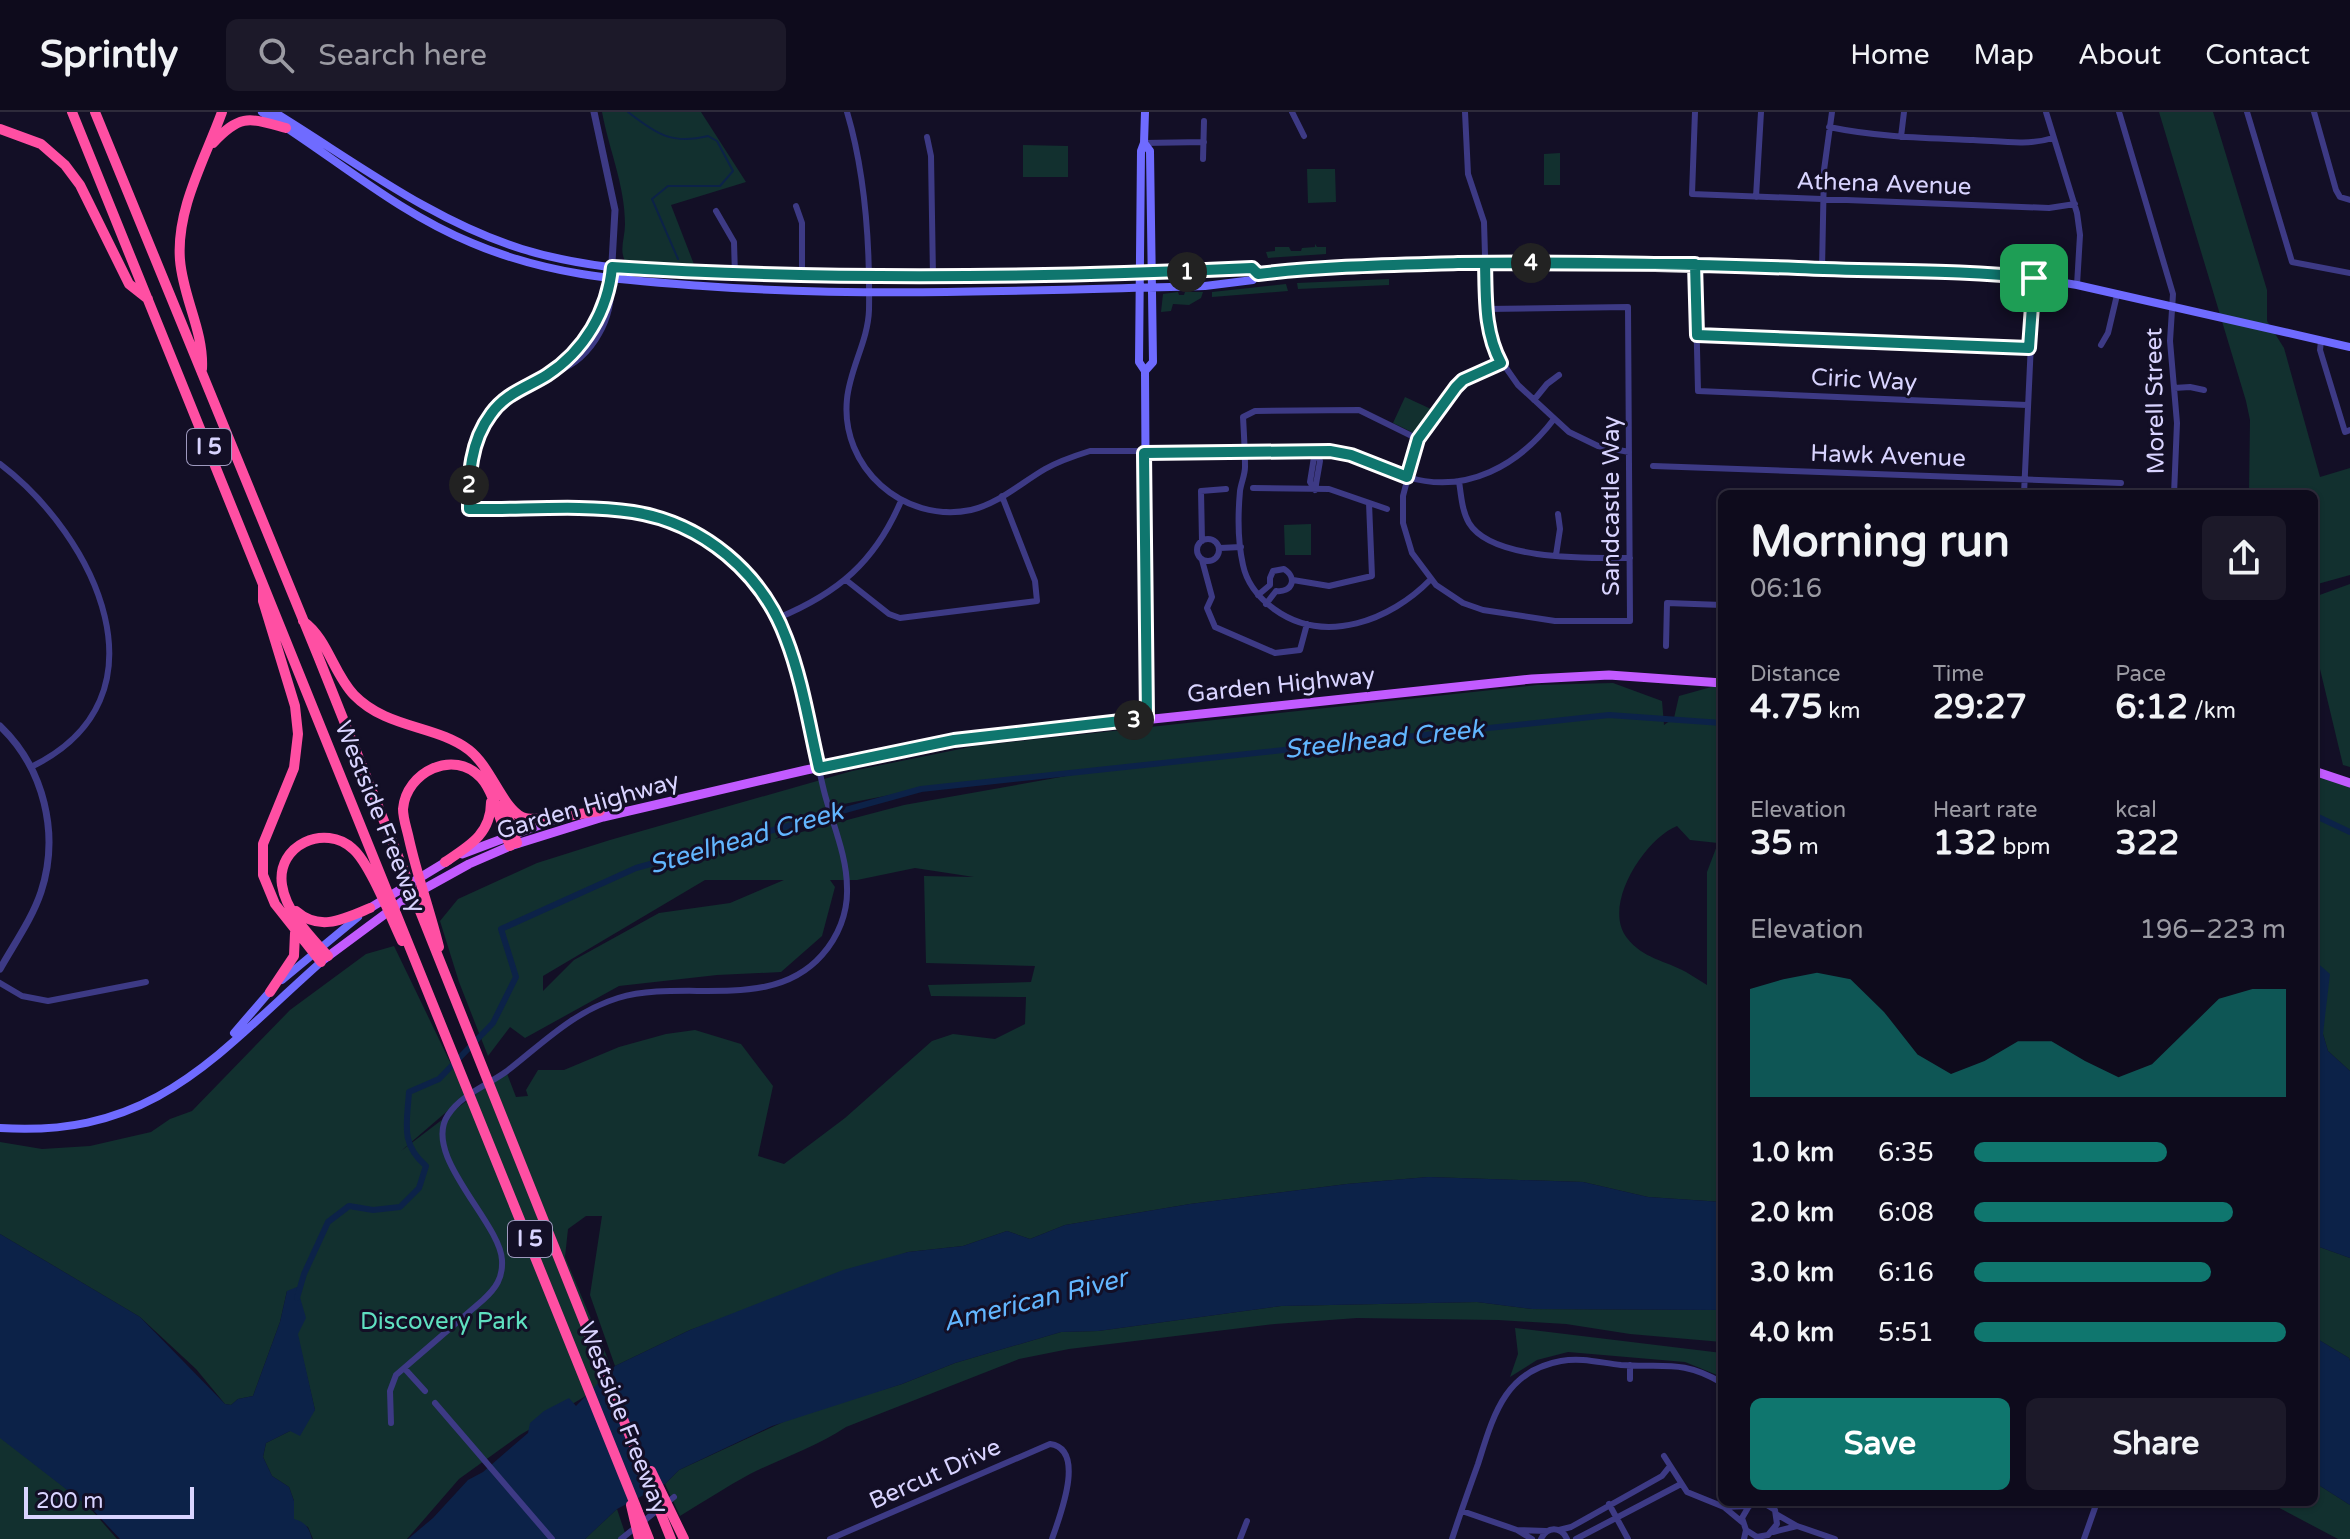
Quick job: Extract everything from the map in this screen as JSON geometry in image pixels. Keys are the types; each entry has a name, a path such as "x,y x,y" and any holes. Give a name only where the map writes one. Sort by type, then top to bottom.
{"highway":[{"name":"Westside Freeway","path":"72,112 263,580 376,876 437,1011 649,1539"},
{"name":"Westside Freeway","path":"95,112 303,620 671,1539"},
{"path":"202,375 203,351 184,285 180,245 184,213 222,112"},
{"path":"209,147 228,127 246,119 286,128"},
{"path":"0,129 41,144 65,165 80,185 129,284 149,300"},
{"path":"263,580 263,601 295,706 298,734 294,768 266,834 261,864 268,892 295,931 324,959"},
{"path":"303,620 316,630 339,675 357,698 381,715 471,751 490,773 511,840"},
{"path":"450,987 413,856 403,807 408,791 421,775 444,765 462,766 480,777 514,812 531,820 600,811"},
{"path":"445,862 483,833 496,795"},
{"path":"315,950 287,900 282,879 285,861 295,849 314,838 338,839 352,847 376,876"},
{"path":"287,900 301,915 324,923 339,921 370,908"},
{"path":"270,992 294,956 295,931"},
{"path":"618,1404 684,1539"},
{"path":"622,1468 639,1539"}],"main road":[{"path":"262,112 441,230 535,265 611,280 751,290 868,292 1206,286 1253,280 1258,274 1333,267 1485,263 1695,264 2034,278 2350,347"},
{"path":"274,112 426,207 471,230 525,250 612,267 735,275 868,278 1153,273 1252,268 1258,274"},
{"path":"1145,112 1139,362 1145,371 1147,718"},
{"path":"1142,147 1150,151 1152,188 1153,362 1145,371"},
{"name":"Garden Highway","path":"212,1058 270,992 315,950 370,908 445,862 511,840 603,817 954,740 1571,676 1649,676 1718,683"},
{"path":"2318,772 2350,783"},
{"name":"Garden Highway","path":"0,1128 62,1128 112,1118 162,1096 212,1058 324,959 404,900 511,840 556,820 707,794"}],"street":[{"path":"391,1423 392,1381 483,1300 496,1287 501,1276 501,1252 449,1159 443,1131 449,1114 471,1093 506,1071 558,1028 587,1010 619,998 660,990 764,987 794,977 807,969 831,944 844,915 848,888 841,850 790,651 778,618 761,590 733,560 697,535 657,518 613,510 469,509 473,452 485,423 515,391 550,373 568,368 584,355 607,315 612,295 615,210 594,112"},
{"path":"847,112 864,193 868,278 866,331 848,391 847,424 863,465 876,482 901,501 923,509 973,510 1046,468 1090,451 1343,453 1407,477 1435,482 1459,481 1490,473 1514,460 1532,446 1554,419"},
{"path":"1292,112 1304,136"},
{"path":"1465,112 1467,165 1482,214 1486,309 1492,343 1501,363 1518,385 1554,419 1588,443 1629,452"},
{"name":"Athena Avenue","path":"1695,112 1692,194 2049,208 2075,204"},
{"path":"1756,197 1761,112"},
{"path":"1822,269 1824,199 1832,112"},
{"path":"1901,137 1904,112"},
{"path":"2046,112 2075,204 2080,235 2077,285"},
{"name":"Morell Street","path":"2119,112 2173,294 2170,355 2177,423 2174,490"},
{"path":"2247,112 2292,262 2350,273"},
{"path":"2314,112 2336,190 2340,197 2350,200"},
{"path":"1203,159 1204,121"},
{"path":"1829,127 1901,137 2027,142 2053,138"},
{"path":"927,137 931,156 933,277"},
{"path":"1142,147 1204,142"},
{"path":"796,206 802,223 802,277"},
{"path":"716,211 734,242 735,275"},
{"path":"1695,264 1697,335 2029,348"},
{"path":"2024,490 2034,278"},
{"path":"2101,345 2108,333 2117,295"},
{"name":"Sandcastle Way","path":"1418,439 1407,477 1403,512 1405,533 1417,563 1430,580 1453,598 1483,610 1568,622 1630,621 1628,307 1486,309"},
{"name":"Ciric Way","path":"1697,335 1698,391 2027,405"},
{"path":"2321,341 2320,350 2348,431"},
{"path":"1430,580 1409,600 1372,619 1336,627 1307,624 1266,604 1246,575 1241,547 1240,493 1245,471 1243,417 1255,411 1359,410 1418,439 1463,380 1501,363"},
{"path":"1534,400 1559,375"},
{"path":"2174,388 2204,390"},
{"path":"1315,451 1320,461 1315,490"},
{"path":"0,464 41,501 73,541 96,587 107,628 106,675 93,714 68,745 31,767"},
{"name":"Hawk Avenue","path":"1653,466 2121,483"},
{"path":"1459,481 1465,515 1485,540 1501,547 1556,555 1630,558"},
{"path":"1253,488 1329,489 1387,509"},
{"path":"1202,541 1201,491 1226,489"},
{"path":"846,580 889,614 900,618 1037,601 1035,581 1002,496"},
{"path":"778,618 815,601 846,580 882,539 901,501"},
{"path":"1293,580 1329,586 1372,576 1369,503"},
{"path":"1556,555 1560,529 1558,514"},
{"path":"1202,560 1211,562 1218,557 1220,548 1216,542 1209,539 1197,547 1212,597 1207,608 1215,627 1275,653 1300,650 1307,624"},
{"path":"1220,548 1241,547"},
{"path":"1258,595 1270,585 1271,574 1277,569 1288,571 1293,580 1290,588 1283,592 1276,591 1266,604"},
{"path":"1666,646 1667,603 1718,605"},
{"path":"0,726 31,767 46,807 49,834 49,861 37,903 0,969"},
{"path":"0,983 22,996 48,1001 146,982"},
{"path":"1452,1539 1496,1410 1510,1389 1527,1374 1555,1362 1582,1359 1630,1365 1678,1366 1700,1371 1718,1381"},
{"path":"1630,1365 1630,1379"},
{"path":"405,1369 425,1391"},
{"path":"435,1403 552,1539"},
{"name":"Bercut Drive","path":"830,1539 1046,1445 1056,1444 1064,1451 1069,1487 1052,1539"},
{"path":"1664,1456 1687,1492 1718,1505"},
{"path":"1517,1530 1546,1531 1571,1527 1662,1476 1670,1466"},
{"path":"1576,1539 1681,1484"},
{"path":"621,1539 674,1497"},
{"path":"1609,1504 1628,1539"},
{"path":"1721,1506 1757,1537 1797,1526"},
{"path":"1724,1507 1732,1506"},
{"path":"1742,1522 1743,1513 1751,1506"},
{"path":"2084,1539 2096,1506"},
{"path":"1775,1509 1797,1526 1835,1539"},
{"path":"1772,1532 1777,1524 1775,1509"},
{"path":"1462,1511 1517,1530 1532,1539"},
{"path":"1240,1539 1247,1521"},
{"path":"1559,1530 1567,1539"},
{"path":"1744,1539 1746,1530"},
{"path":"1541,1539 1546,1531"}],"green space":[{"path":"602,112 701,112 746,182 671,205 695,267 625,261 622,252 625,224 622,195"},
{"path":"2159,112 2213,112 2267,290 2267,321 2284,348 2320,477 2350,468 2350,575 2318,584 2318,490 2249,490 2250,420"},
{"path":"1023,145 1068,146 1068,177 1023,177"},
{"path":"1560,153 1560,185 1544,185 1544,154"},
{"path":"1307,169 1335,169 1336,202 1308,203"},
{"path":"1315,244 1326,247 1326,254 1268,258 1266,252 1275,251 1275,247 1301,251 1302,248 1315,247"},
{"path":"1389,279 1389,285 1298,289 1297,283"},
{"path":"1286,284 1288,291 1212,297 1212,292"},
{"path":"1178,292 1184,295 1185,292 1203,292 1201,298 1189,305 1173,304 1171,311 1161,312 1163,294"},
{"path":"1405,397 1431,409 1418,435 1393,423"},
{"path":"1311,524 1311,555 1285,555 1284,525"},
{"path":"2350,584 2350,767 2343,765 2318,661 2318,596"},
{"name":"Discovery Park","path":"1613,683 1662,701 1664,725 1674,718 1679,696 1718,685 1718,843 1718,1016 1716,1018 1718,1202 1648,1197 1583,1182 1428,1177 1190,1204 1065,1225 1030,1239 1007,1231 963,1246 908,1252 690,1330 615,1366 590,1295 602,1216 586,1216 568,1229 565,1257 616,1378 520,1435 459,1479 407,1539 313,1539 308,1527 294,1520 294,1501 289,1487 272,1476 263,1457 266,1443 290,1431 315,1410 287,1291 280,1322 253,1396 238,1399 231,1405 225,1404 196,1369 140,1317 0,1234 0,1142 42,1149 90,1146 151,1132 170,1119 192,1111 290,1010 366,954 394,946 466,1095 401,1151 506,1071 516,1097 528,1096 526,1090 538,1070 564,1070 619,1047 666,1034 695,1030 741,1044 773,1086 758,1156 784,1164 845,1118 932,1041 953,1034 995,1039 1025,1024 1026,997 931,996 928,985 1031,982 1035,966 926,963 924,876 974,877 915,868 857,880 830,880 835,887 822,936 781,972 717,975 619,986 525,1038 510,1027 488,1056 459,982 440,921 458,899 537,863 852,771 975,746 1537,685","holes":["1128,765 904,805 775,839 828,807 921,789","1677,826 1690,840 1718,843 1707,872 1707,985 1633,945 1620,924 1619,908 1623,891 1641,858 1652,844","705,880 784,880 730,903 659,913 574,960 543,991 543,976"]},
{"path":"2318,773 2350,785 2350,1071 2328,1051 2318,992"},
{"path":"2318,1246 2350,1258 2350,1361 2318,1339"},
{"path":"1477,1302 1532,1309 1718,1310 1718,1342 1630,1334 1566,1324 1357,1318 1275,1324 1069,1349 1019,1359 846,1427 750,1474 680,1516 665,1484 679,1470 796,1416 902,1384 955,1363 1061,1332 1098,1331 1281,1306"},
{"path":"1515,1328 1718,1353 1718,1375 1685,1362 1568,1352 1537,1360 1510,1377 1518,1354"},
{"path":"0,1436 89,1507 117,1539 0,1539"},
{"path":"2318,1485 2350,1505 2350,1539 2338,1539 2276,1506 2318,1506"},
{"path":"617,1509 627,1539 585,1539 588,1536"}],"water":[{"path":"2318,964 2330,974 2323,1034 2328,1051 2350,1071 2350,1258 2318,1246"},
{"name":"American River","path":"1428,1177 1583,1182 1648,1197 1718,1202 1718,1310 1532,1309 1477,1302 1281,1306 1098,1331 1061,1332 955,1363 902,1384 772,1426 679,1470 665,1484 617,1509 585,1539 408,1539 433,1518 468,1480 483,1472 528,1433 530,1423 544,1411 569,1398 576,1406 615,1366 690,1330 843,1270 908,1252 963,1246 1007,1231 1030,1239 1065,1225 1190,1204"},
{"path":"0,1234 140,1317 225,1404 231,1405 238,1399 253,1396 280,1322 287,1291 297,1287 306,1318 298,1334 315,1410 300,1436 290,1431 266,1443 263,1457 272,1476 289,1487 294,1501 294,1519 306,1526 312,1539 120,1539 93,1510 0,1438"},
{"path":"2318,1339 2350,1361 2350,1505 2318,1485"}],"waterway":[{"path":"628,112 665,136 684,139 708,136 717,141 733,171 720,186 668,186 652,199 678,259"},
{"name":"Steelhead Creek","path":"297,1298 304,1274 328,1222 349,1206 373,1210 400,1207 419,1188 426,1166 412,1150 409,1141 409,1092 439,1079 493,1023 516,977 501,929 636,868 921,789 1609,715 1718,723"},
{"name":"Steelhead Creek","path":"2318,817 2350,832"}],"route":[{"path":"2034,278 1988,274 1695,264 1656,263 1597,262 1471,263 1333,267 1258,274 1252,268 868,278 735,275 612,267 611,280 597,321 583,342 550,373 506,398 485,423 473,452 469,474 469,509 633,512 676,525 717,547 752,580 778,618 790,651 819,768 831,767 859,758 954,740 1147,718 1144,453 1330,451 1351,455 1407,477 1418,439 1456,387 1463,380 1501,363 1487,320 1485,263 1695,264 1697,335 2029,348 2034,278"}]}
